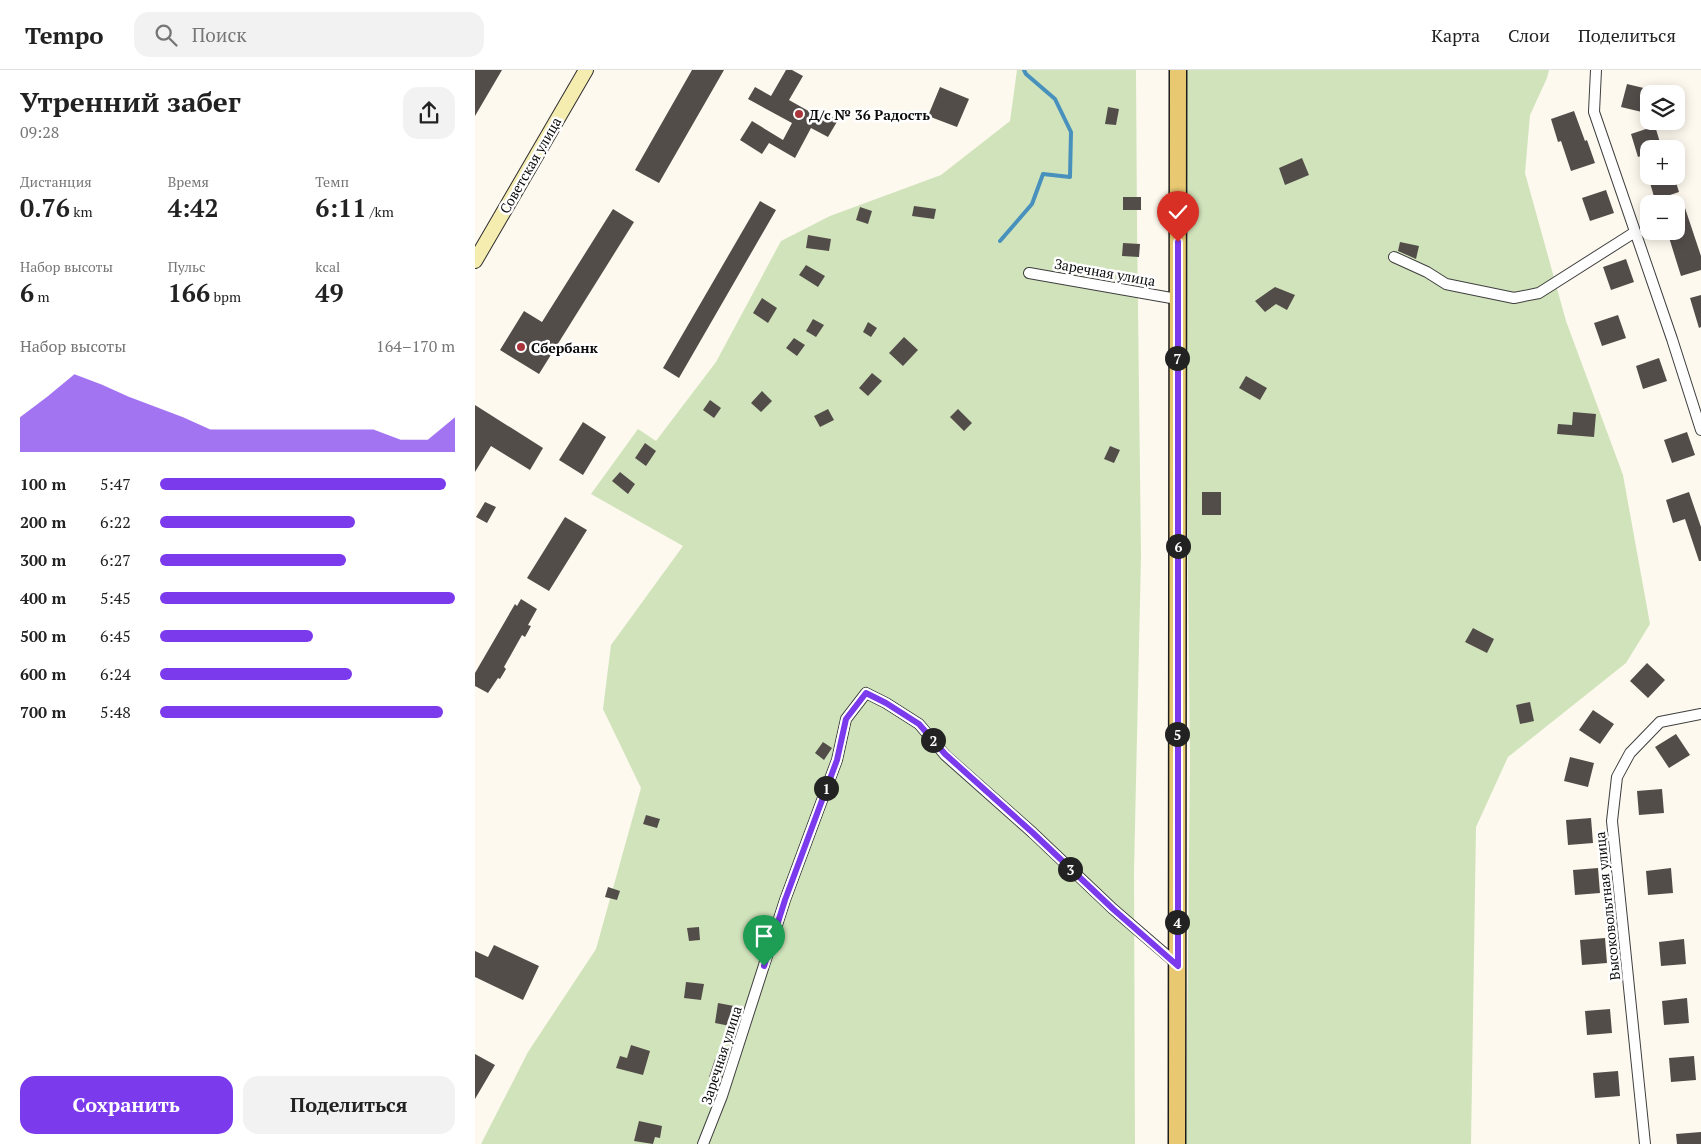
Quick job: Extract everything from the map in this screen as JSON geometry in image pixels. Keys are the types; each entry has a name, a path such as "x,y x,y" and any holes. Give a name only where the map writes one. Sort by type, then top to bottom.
{"main road":[{"name":"Советская улица","path":"475,261 586,70"},
{"path":"1177,1144 1178,70"}],"street":[{"path":"1596,70 1593,112 1673,339 1701,430"},
{"path":"1394,257 1427,272 1446,284 1514,298 1539,293 1635,232"},
{"name":"Заречная улица","path":"1029,273 1177,299"},
{"name":"Заречная улица","path":"703,1144 722,1096 785,900 837,760 846,719 866,693 919,724 945,754 1033,833 1113,909 1178,966"},
{"name":"Высоковольтная улица","path":"1645,1144 1612,821 1617,777 1630,753 1661,722 1701,714"}],"green space":[{"path":"1017,70 1136,70 1141,556 1134,872 1135,1144 481,1144 528,1052 596,949 641,788 603,709 611,645 683,546 591,494 638,429 656,441 716,362 781,241 830,216 941,175 1010,121"},
{"path":"1187,70 1549,70 1530,115 1525,173 1566,321 1623,475 1650,624 1626,663 1508,757 1476,827 1471,1144 1186,1144 1190,760 1186,393"}],"building":[{"path":"475,70 502,70 475,116"},
{"path":"692,70 724,70 659,183 635,170"},
{"path":"786,70 792,70 803,76 789,100 812,113 816,108 838,120 828,137 811,128 795,158 769,143 762,154 740,140 752,121 783,140 792,123 748,99 755,87 771,96"},
{"path":"1627,84 1640,87 1640,112 1621,107"},
{"path":"940,87 969,99 957,127 928,116"},
{"path":"1108,107 1119,109 1116,125 1105,124"},
{"path":"1574,111 1595,163 1571,171 1561,141 1558,142 1551,119"},
{"path":"1643,130 1656,130 1659,140 1640,140 1640,156 1638,157 1631,134"},
{"path":"1302,158 1309,175 1285,185 1279,168"},
{"path":"1651,185 1677,185 1679,192 1670,195 1654,195"},
{"path":"1606,190 1614,213 1590,221 1582,198"},
{"path":"1123,197 1141,197 1141,210 1123,210"},
{"path":"760,201 776,210 679,378 663,368"},
{"path":"914,206 936,209 934,219 912,216"},
{"path":"860,207 872,211 868,224 856,220"},
{"path":"1685,208 1701,256 1701,270 1681,276 1670,240 1685,240"},
{"path":"613,209 634,222 539,374 500,350 524,311 542,322"},
{"path":"808,235 831,239 829,251 806,248"},
{"path":"1400,242 1419,246 1416,259 1398,251"},
{"path":"1123,243 1140,244 1139,257 1122,256"},
{"path":"1626,259 1634,282 1611,290 1603,267"},
{"path":"806,265 825,276 818,287 799,275"},
{"path":"1275,287 1295,295 1287,310 1276,304 1265,312 1255,301"},
{"path":"1701,295 1701,327 1699,328 1690,298"},
{"path":"762,298 777,308 768,323 753,313"},
{"path":"1618,315 1626,338 1602,346 1594,323"},
{"path":"813,319 824,325 816,337 806,331"},
{"path":"868,322 877,328 871,337 863,332"},
{"path":"904,337 918,350 903,366 889,353"},
{"path":"794,338 805,345 797,356 786,348"},
{"path":"1659,358 1667,381 1643,389 1636,366"},
{"path":"872,373 882,381 868,396 859,388"},
{"path":"1246,376 1267,388 1260,400 1239,388"},
{"path":"762,391 772,401 761,412 751,403"},
{"path":"710,400 721,408 714,418 703,410"},
{"path":"475,405 543,448 530,470 491,446 475,472"},
{"path":"828,409 834,420 820,427 814,416"},
{"path":"958,409 972,423 964,431 950,417"},
{"path":"1573,412 1596,414 1594,437 1557,434 1558,424 1572,425"},
{"path":"583,422 606,437 583,475 559,460"},
{"path":"1687,432 1695,455 1672,463 1664,440"},
{"path":"645,443 656,451 646,466 635,458"},
{"path":"1110,446 1120,450 1114,463 1104,459"},
{"path":"620,472 635,484 628,494 612,481"},
{"path":"1202,492 1221,492 1221,515 1202,515"},
{"path":"1689,492 1701,527 1701,561 1699,561 1685,519 1673,523 1666,500"},
{"path":"485,502 496,507 487,523 476,517"},
{"path":"565,517 587,530 549,591 527,578"},
{"path":"521,599 537,609 528,625 531,626 525,637 522,635 504,667 506,669 488,693 475,686 475,673 515,604 517,606"},
{"path":"1473,628 1494,639 1487,653 1465,642"},
{"path":"1647,663 1665,680 1648,698 1630,681"},
{"path":"1530,702 1534,721 1520,724 1516,705"},
{"path":"1593,710 1614,724 1600,744 1579,730"},
{"path":"1676,734 1690,755 1669,768 1655,747"},
{"path":"823,742 832,748 824,760 815,753"},
{"path":"1570,757 1594,763 1588,787 1564,781"},
{"path":"1662,789 1664,813 1639,815 1637,791"},
{"path":"646,815 660,819 657,828 643,824"},
{"path":"1591,818 1593,843 1568,845 1566,820"},
{"path":"1598,868 1600,893 1575,895 1573,870"},
{"path":"1671,868 1673,893 1648,895 1646,871"},
{"path":"608,887 620,891 617,900 605,897"},
{"path":"699,927 700,940 689,941 687,928"},
{"path":"1605,938 1607,963 1582,965 1580,940"},
{"path":"1684,939 1686,964 1661,966 1659,942"},
{"path":"494,945 539,966 523,1000 475,977 475,951 488,957"},
{"path":"686,982 704,984 701,1000 684,998"},
{"path":"1687,998 1689,1023 1664,1025 1662,1001"},
{"path":"718,1003 734,1006 730,1026 715,1023"},
{"path":"1610,1009 1612,1033 1587,1035 1585,1011"},
{"path":"631,1045 650,1051 643,1075 616,1068 620,1056 627,1058"},
{"path":"475,1054 495,1065 475,1099"},
{"path":"1694,1056 1696,1080 1671,1082 1669,1058"},
{"path":"715,1059 725,1063 720,1081 709,1077"},
{"path":"1618,1071 1620,1096 1595,1098 1593,1073"},
{"path":"639,1121 662,1126 660,1138 655,1137 653,1144 634,1141"},
{"path":"1701,1132 1701,1144 1677,1144 1676,1134"}],"waterway":[{"path":"1000,241 1032,204 1043,174 1070,177 1071,132 1055,99 1026,74 1024,70"}],"place":[{"name":"Д/с № 36 Радость","path":"799,114"},
{"name":"Сбербанк","path":"521,347"}],"route":[{"path":"764,966 785,900 837,760 846,719 866,693 919,724 945,754 1033,833 1113,909 1178,966 1178,242"}]}
